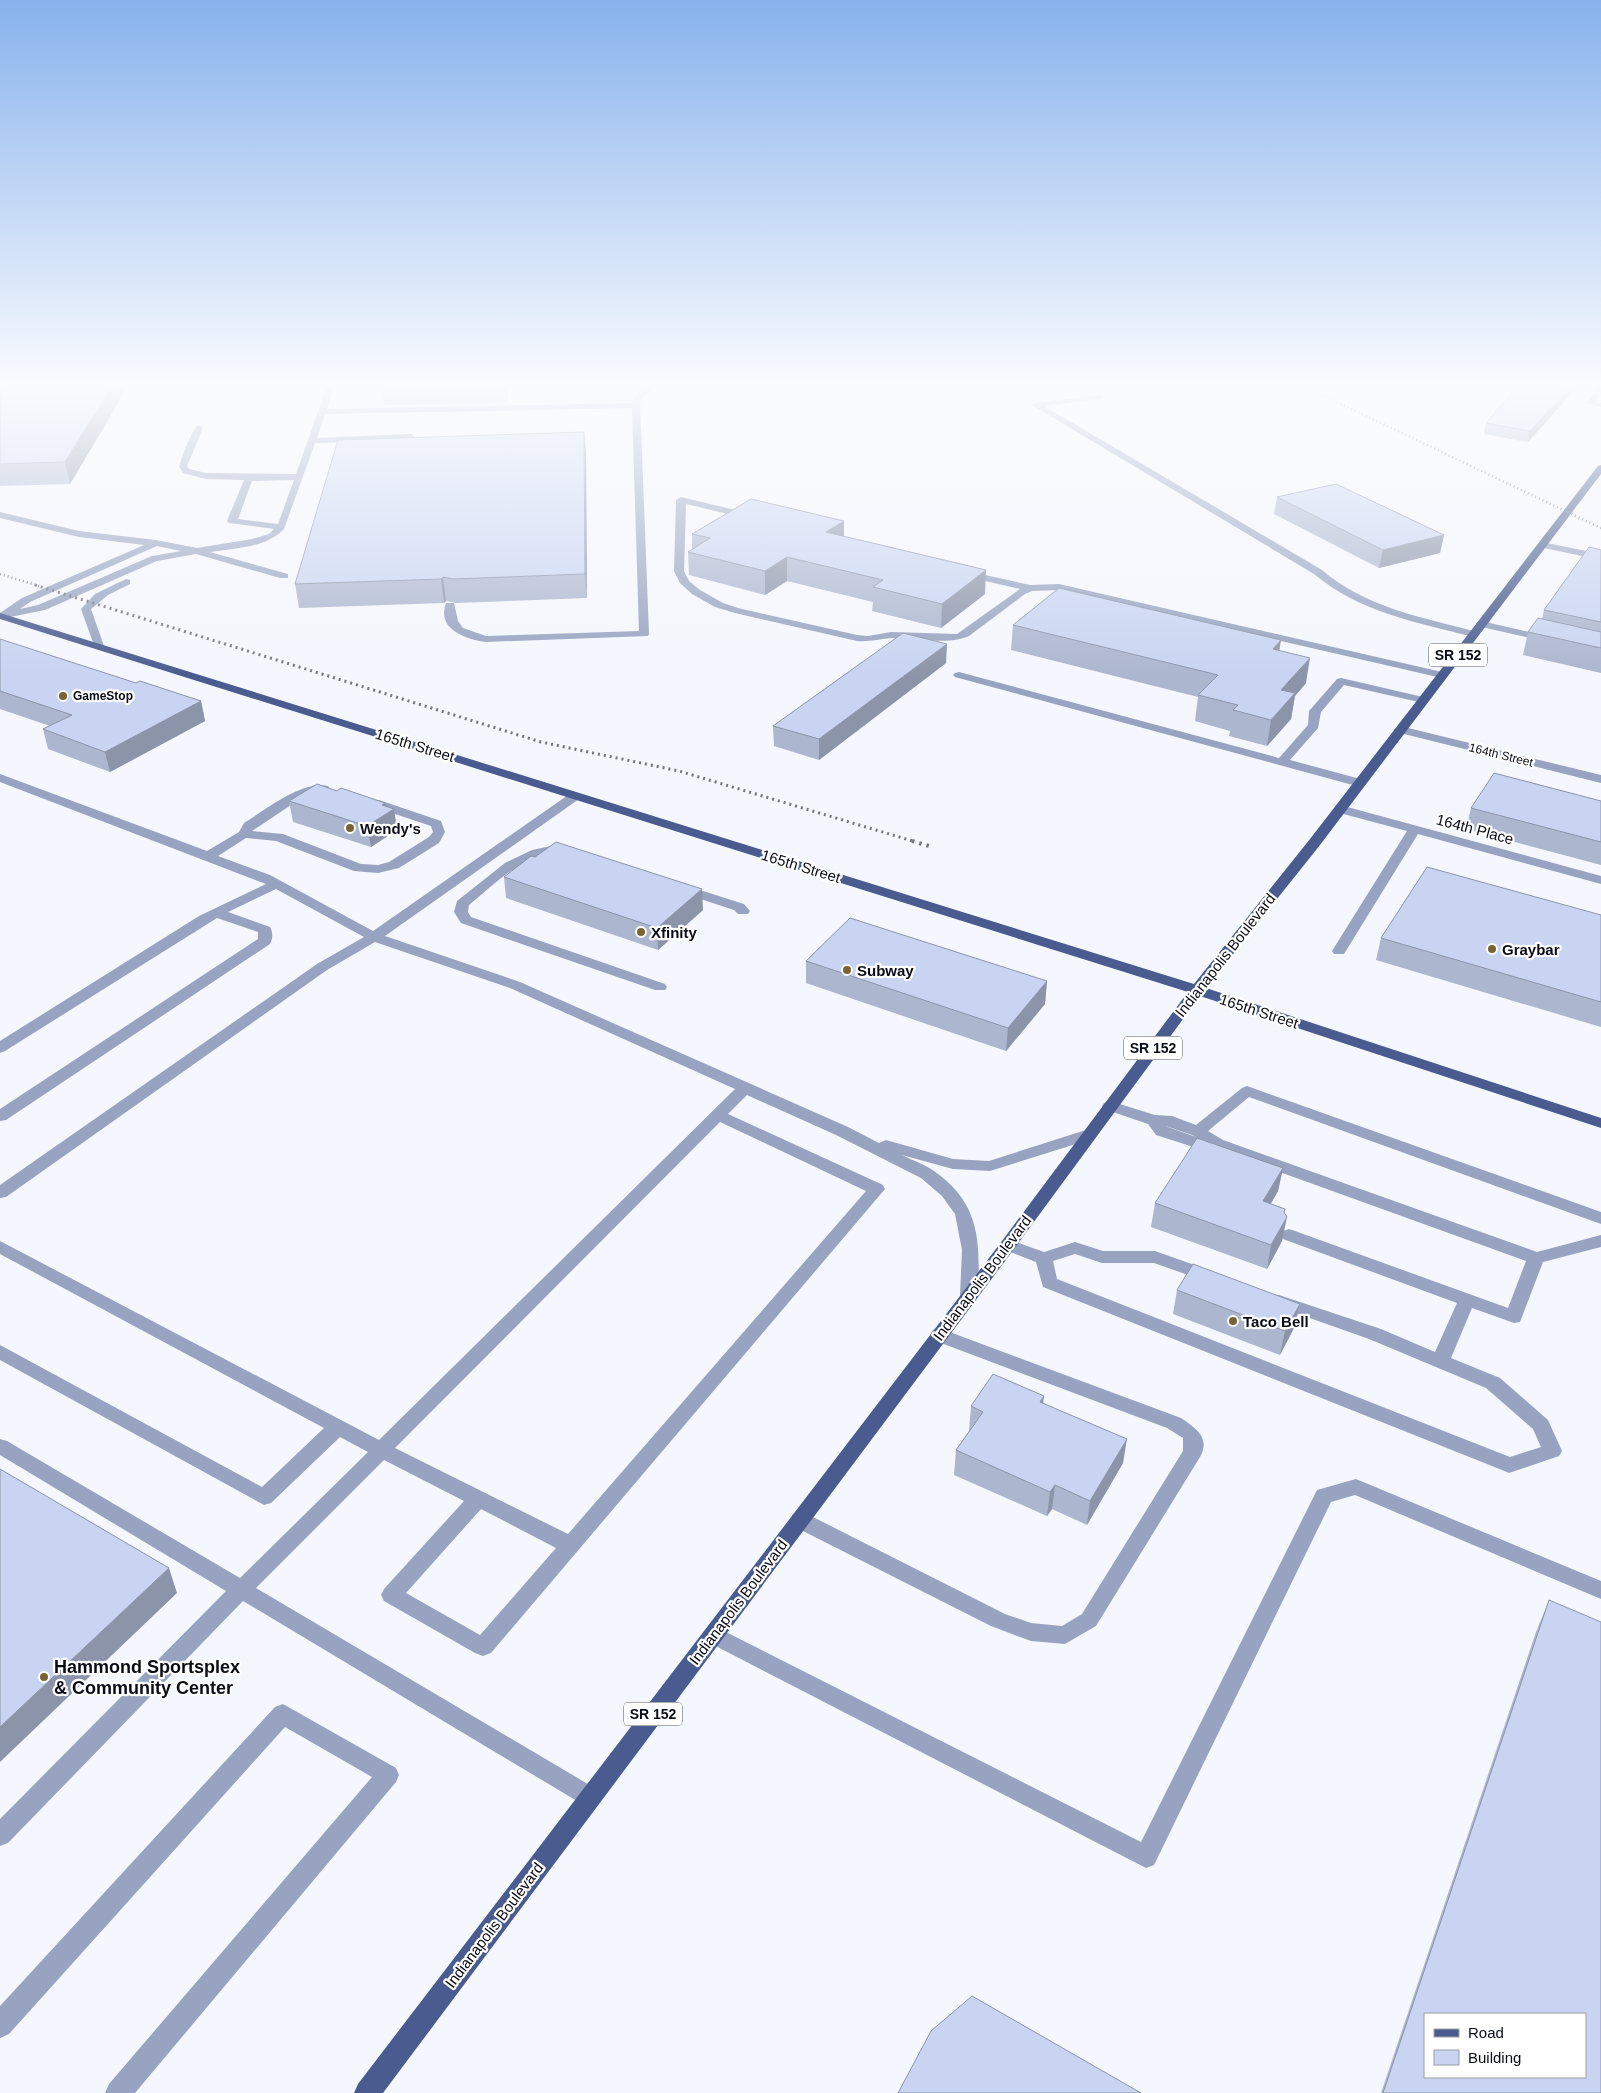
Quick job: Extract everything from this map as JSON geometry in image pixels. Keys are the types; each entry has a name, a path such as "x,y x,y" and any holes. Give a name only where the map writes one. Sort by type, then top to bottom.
{"main road":[{"name":"Indianapolis Boulevard","path":"367,2093 1008,1245 1197,990 1340,809 1591,481"},
{"name":"165th Street","path":"1,616 1197,990 1601,1123"}],"street":[{"path":"247,481 232,521 281,527"},
{"path":"1,616 41,608 155,558 272,536 281,527 298,481"},
{"path":"450,604 450,619 454,627 467,635 486,639 644,634 639,481"},
{"path":"1163,481 1318,572 1326,581 1357,598 1394,613 1474,634"},
{"path":"756,518 681,500 679,571 685,583 708,599 735,610 868,639 891,635 958,637 965,634 1021,592 1030,588"},
{"path":"0,515 79,534 156,543 196,551 284,576"},
{"path":"1,616 26,600 156,543"},
{"path":"1542,545 1601,557"},
{"path":"98,646 86,609 91,602 110,589 196,551"},
{"path":"956,571 1030,588 1069,588 1442,675"},
{"path":"1481,624 1555,640"},
{"path":"959,676 1360,783"},
{"path":"1282,762 1314,726 1315,711 1341,681 1423,700"},
{"name":"164th Street","path":"1400,730 1601,779"},
{"path":"0,778 210,856 276,884 374,937 515,985 842,1131 927,1174 948,1192 962,1213 971,1250 969,1295"},
{"path":"210,856 244,834 248,826 303,792 326,788 334,790"},
{"path":"0,1193 322,967 374,937 575,796"},
{"path":"244,834 278,837 359,868 378,868 394,865 434,840 439,832 437,824 362,798"},
{"name":"164th Place","path":"1340,809 1601,880"},
{"path":"1339,951 1415,829"},
{"path":"583,855 556,849 527,855 462,904 461,912 466,920 660,987"},
{"path":"0,1048 204,919 276,884"},
{"path":"668,884 739,907 743,912"},
{"path":"0,1116 265,941 264,930 217,913"},
{"path":"0,1835 241,1590 745,1088"},
{"path":"1198,1131 1247,1091 1601,1218"},
{"path":"1110,1106 1154,1120 1166,1120 1198,1131 1217,1144 1536,1258 1601,1241"},
{"path":"478,1499 391,1596 482,1646 877,1189 718,1115"},
{"path":"1154,1120 1162,1131 1206,1146 1217,1144"},
{"path":"842,1131 953,1164 990,1166 1089,1134"},
{"path":"1289,1235 1514,1317 1536,1258"},
{"path":"1008,1245 1044,1258 1075,1248 1102,1257 1156,1257 1229,1283"},
{"path":"0,1247 381,1450 570,1545"},
{"path":"1044,1258 1049,1283 1509,1465 1552,1451 1541,1425 1493,1383 1442,1360 1375,1334 1265,1296"},
{"path":"1442,1360 1467,1300"},
{"path":"800,1520 998,1620 1031,1632 1065,1635 1090,1620 1193,1452 1192,1435 1174,1423 939,1335"},
{"path":"0,1352 264,1497 338,1427"},
{"path":"0,1446 590,1797"},
{"path":"713,1635 1146,1857 1324,1496 1356,1487 1601,1590"},
{"path":"0,2025 283,1714 388,1775 118,2093"}],"building":[{"path":"326,481 584,481 585,574 453,579 443,577 441,579 295,584"},
{"path":"1336,484 1444,535 1383,550 1277,497"},
{"path":"751,499 844,521 826,532 986,570 942,604 873,587 883,580 787,557 765,571 688,552 710,538 692,534"},
{"path":"1589,547 1601,550 1601,622 1544,610"},
{"path":"1059,588 1281,640 1273,649 1310,658 1281,690 1295,693 1271,720 1233,710 1238,705 1198,695 1218,675 1013,625"},
{"path":"1538,618 1601,632 1601,648 1528,632"},
{"path":"903,633 947,644 819,739 773,726"},
{"path":"0,639 136,683 140,681 201,701 105,752 43,729 72,715 0,691"},
{"path":"1494,773 1601,801 1601,842 1471,808"},
{"path":"317,784 337,791 341,788 385,803 382,805 394,809 367,826 289,801"},
{"path":"556,842 702,889 657,928 504,877 531,856 535,857"},
{"name":"Graybar","path":"1427,867 1601,915 1601,1002 1381,938"},
{"path":"850,918 1047,981 1008,1028 806,961"},
{"path":"1197,1138 1283,1168 1263,1201 1285,1209 1284,1212 1287,1217 1271,1245 1155,1203"},
{"path":"1193,1264 1300,1304 1285,1331 1177,1290"},
{"path":"993,1374 1044,1396 1040,1402 1127,1439 1090,1501 1055,1485 1050,1492 956,1450 983,1412 971,1406"},
{"name":"Hammond Sportsplex & Community Center","path":"0,1469 169,1568 0,1727"},
{"path":"1549,1600 1601,1622 1601,2093 1383,2093"},
{"path":"972,1996 1141,2093 898,2093 931,2031"}],"railway":[{"path":"1502,481 1601,528"},
{"path":"0,574 39,586"},
{"path":"35,585 541,742 679,771 916,842"},
{"path":"912,841 929,846"}],"place":[{"name":"GameStop","path":"63,696"},
{"name":"Wendy's","path":"350,828"},
{"name":"Xfinity","path":"641,932"},
{"name":"Graybar","path":"1492,949"},
{"name":"Subway","path":"847,970"},
{"name":"Taco Bell","path":"1233,1321"},
{"name":"Hammond Sportsplex & Community Center","path":"44,1677"}]}
